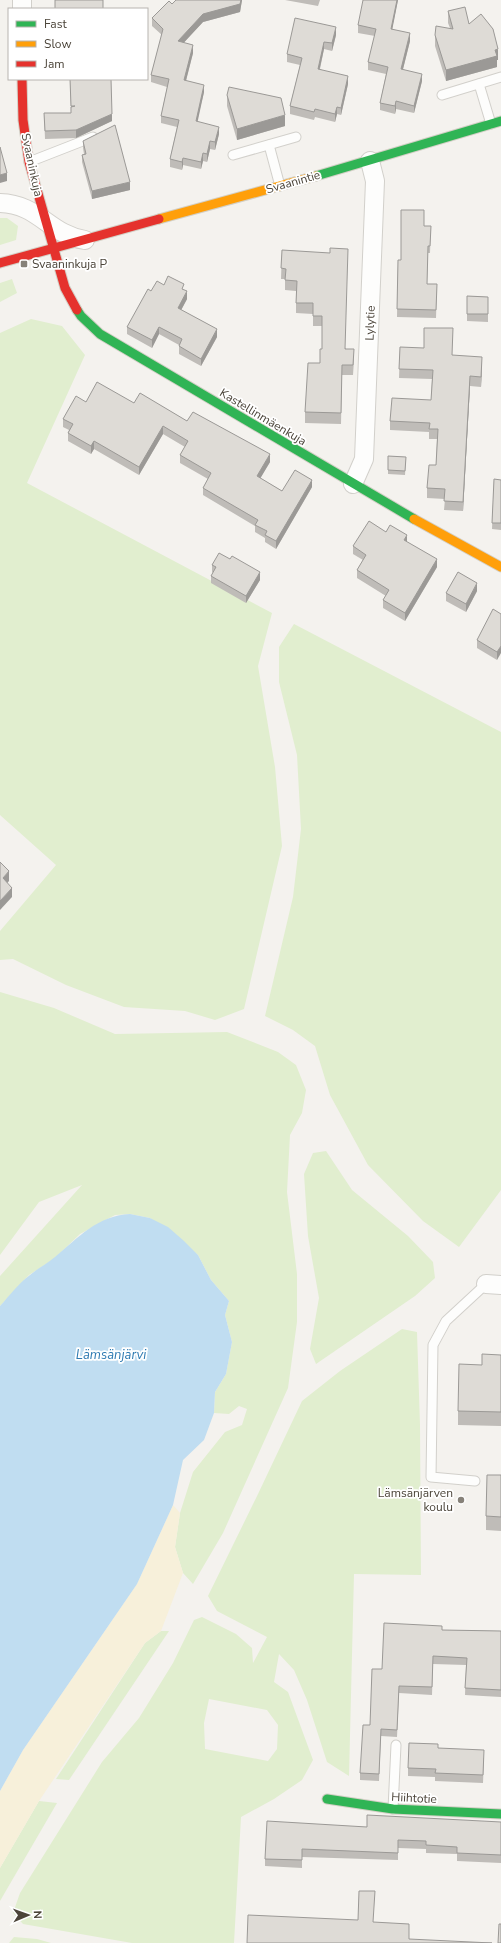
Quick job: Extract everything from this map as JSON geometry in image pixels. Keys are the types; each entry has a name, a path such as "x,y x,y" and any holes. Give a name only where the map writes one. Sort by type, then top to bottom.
{"street":[{"name":"Svaaninkuja","path":"22,80 23,120 29,162 54,249"},
{"name":"Svaanintie","path":"0,263 370,161 501,121"},
{"name":"Lylytie","path":"353,484 364,459 376,181 370,161"},
{"path":"0,203 12,203 27,208 63,234 85,240"},
{"name":"Kastellinmäenkuja","path":"54,249 65,288 81,316 100,334 353,484 501,567"},
{"name":"Hiihtotie","path":"327,1799 392,1810 501,1814"}],"lane":[{"path":"442,95 501,77"},
{"path":"479,84 491,124"},
{"path":"29,162 78,144 103,132"},
{"path":"233,155 296,137"},
{"path":"269,145 280,186"},
{"path":"475,1481 430,1477 433,1345 446,1321 494,1285"},
{"path":"392,1810 396,1745"}],"green space":[{"path":"0,218 7,218 18,226 16,240 0,245"},
{"path":"12,279 17,293 0,302 0,283"},
{"path":"31,319 62,326 85,355 27,483 272,613 258,666 275,767 282,846 244,1009 215,1020 185,1011 124,1007 66,985 13,959 0,960 0,931 56,865 0,815 0,333"},
{"path":"294,624 501,732 501,1190 459,1247 423,1221 368,1165 330,1095 315,1046 293,1030 265,1016 293,897 301,829 297,755 279,682 279,647"},
{"path":"0,992 54,1008 115,1034 227,1032 278,1052 296,1065 306,1090 302,1113 290,1135 287,1192 297,1274 297,1322 288,1388 223,1533 193,1584 183,1573 175,1547 180,1513 193,1472 225,1432 242,1425 247,1409 239,1406 229,1414 214,1413 215,1392 226,1374 232,1342 225,1315 229,1301 211,1280 198,1255 150,1218 130,1214 115,1215 80,1234 54,1259 29,1275 0,1306 0,1276 82,1185 39,1202 0,1255"},
{"path":"326,1151 352,1190 408,1236 433,1262 435,1278 415,1296 316,1364 310,1349 319,1298 308,1236 304,1174 313,1153"},
{"path":"402,1329 417,1332 420,1425 421,1575 354,1574 349,1776 327,1762 307,1700 294,1670 279,1654 274,1682 288,1692 313,1760 302,1780 274,1799 241,1817 234,1943 132,1943 23,1924 13,1913 20,1893 102,1762 139,1718 173,1663 194,1620 202,1617 236,1634 252,1648 253,1663 267,1637 217,1611 208,1596 302,1401 340,1371","holes":["209,1699 267,1710 278,1725 277,1749 268,1761 205,1749 204,1723"]},
{"path":"161,1631 169,1631 69,1780 56,1779 145,1643"},
{"path":"39,1801 57,1803 0,1901 0,1868"},
{"path":"14,1937 37,1939 51,1943 9,1943"}],"sand":[{"path":"173,1505 180,1513 175,1547 183,1573 161,1631 145,1643 39,1801 0,1868 0,1791 23,1750 137,1584"}],"water":[{"name":"Lämsänjärvi","path":"130,1214 150,1218 168,1227 184,1241 198,1255 211,1280 229,1301 225,1315 232,1342 226,1374 215,1392 214,1413 204,1440 183,1460 173,1505 137,1584 23,1750 0,1791 0,1306 26,1278 89,1229 108,1219"}],"building":[{"path":"55,0 103,0 103,8 55,8"},
{"path":"176,0 241,0 240,4 203,14 178,41 193,45 184,80 204,85 196,121 219,127 215,142 210,141 207,154 203,153 201,162 183,158 182,162 170,159 179,120 161,116 169,79 151,75 163,29 152,18 169,1 172,4"},
{"path":"363,0 397,0 391,29 410,33 401,69 422,74 414,106 396,101 395,106 380,103 388,67 368,62 376,29 358,25"},
{"path":"465,7 469,24 481,14 493,29 498,49 495,50 497,56 446,70 435,35 436,26 453,29 448,11"},
{"path":"295,18 336,27 332,43 324,42 318,69 348,76 341,108 337,107 335,114 315,109 314,112 290,106 302,58 287,54"},
{"path":"70,80 111,80 112,114 76,130 45,131 44,113 71,113 71,107 75,106 71,106"},
{"path":"229,87 281,98 285,115 237,129 227,95"},
{"path":"115,125 130,182 92,191 82,155 86,154 83,141"},
{"path":"0,147 7,173 0,175"},
{"path":"401,210 424,210 424,226 431,226 430,246 428,246 427,284 437,284 436,310 397,309 398,260 401,260"},
{"path":"330,248 348,249 345,349 354,349 353,365 342,365 341,413 305,412 308,363 320,363 320,349 322,349 322,316 313,316 313,303 296,303 297,281 285,280 286,269 281,268 282,250 330,253"},
{"path":"168,276 184,284 182,289 187,291 178,308 217,329 201,359 179,346 182,339 159,327 152,340 127,327 148,289 151,291 157,281 164,285"},
{"path":"467,296 488,297 488,314 467,314"},
{"path":"424,328 453,328 452,355 482,357 481,377 470,376 463,502 444,501 445,489 427,488 429,465 436,465 438,429 429,429 430,423 390,421 392,398 431,400 433,370 399,369 400,347 424,348"},
{"path":"97,382 134,403 140,393 187,421 193,412 270,454 257,476 282,491 295,470 312,480 276,541 265,535 267,531 255,525 258,520 203,488 211,473 180,455 188,441 163,426 139,467 94,441 91,446 68,433 73,424 63,419 76,396 86,402"},
{"path":"388,456 406,457 405,471 388,470"},
{"path":"494,479 501,480 501,523 492,523"},
{"path":"369,521 386,532 390,525 407,535 404,540 437,559 405,613 383,600 389,590 357,570 366,555 353,546"},
{"path":"219,553 230,559 232,556 260,572 246,596 211,576 216,567 212,565"},
{"path":"458,572 477,583 466,604 446,593"},
{"path":"493,609 501,614 501,646 497,652 477,640"},
{"path":"0,862 9,871 3,878 12,888 0,901"},
{"path":"482,1354 501,1355 501,1412 458,1411 459,1364 482,1365"},
{"name":"Lämsänjärven koulu","path":"487,1475 501,1475 501,1517 486,1516"},
{"path":"384,1623 442,1626 442,1630 501,1631 501,1690 465,1688 467,1658 433,1656 432,1687 399,1686 397,1730 381,1729 379,1774 360,1773 363,1725 370,1725 372,1669 382,1669"},
{"path":"409,1743 438,1744 438,1748 484,1750 483,1775 435,1773 436,1769 408,1768"},
{"path":"367,1815 501,1822 501,1855 457,1853 457,1847 426,1845 426,1841 398,1840 398,1853 302,1849 302,1860 265,1859 267,1821 367,1827"},
{"path":"359,1891 375,1891 373,1922 409,1924 409,1939 492,1943 247,1943 248,1915 358,1920"},
{"path":"499,1924 501,1924 501,1943 498,1943"}],"traffic: fast":[{"path":"316,176 501,121"},
{"path":"77,310 81,316 100,334 414,519"},
{"path":"327,1799 393,1809 501,1814"}],"traffic: slow":[{"path":"159,219 316,176"},
{"path":"414,519 501,567"}],"traffic: jam":[{"path":"22,80 23,120 29,162 65,288 77,310"},
{"path":"0,263 159,219"}],"place":[{"name":"Svaaninkuja P","path":"24,264"},
{"name":"Lämsänjärven koulu","path":"461,1500"}]}
